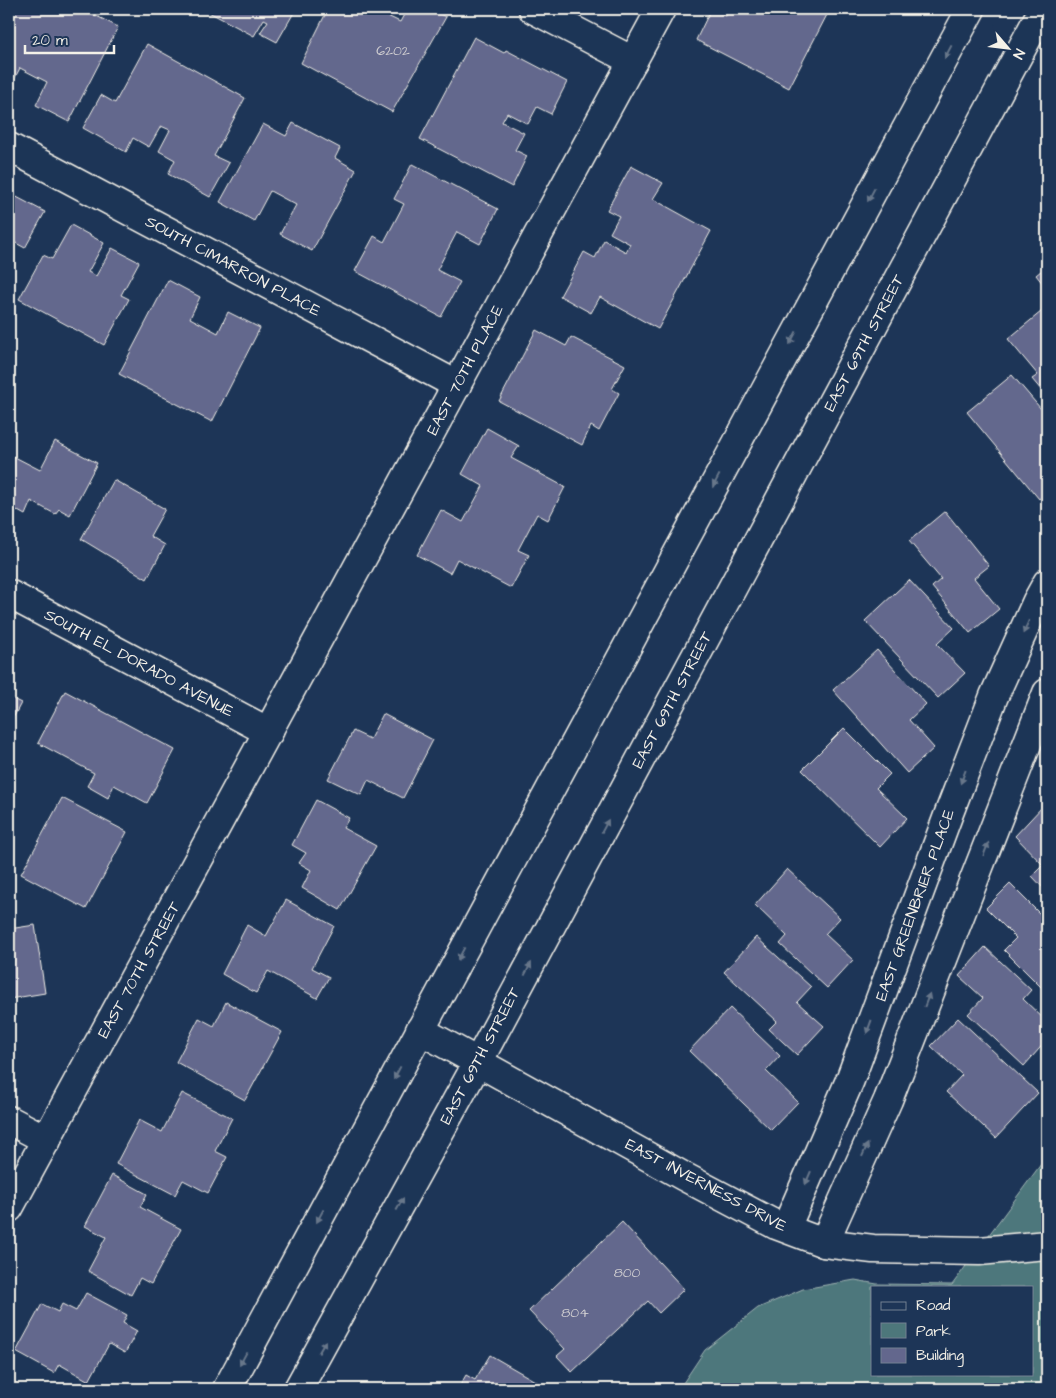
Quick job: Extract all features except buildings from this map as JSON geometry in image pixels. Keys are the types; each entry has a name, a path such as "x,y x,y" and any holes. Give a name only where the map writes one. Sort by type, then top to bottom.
{"street":[{"path":"533,9 633,61"},
{"name":"EAST 70TH PLACE","path":"268,732 661,9"},
{"path":"227,1389 971,9"},
{"name":"EAST 69TH STREET","path":"298,1389 478,1062 1043,9"},
{"name":"SOUTH CIMARRON PLACE","path":"9,148 457,385"},
{"name":"EAST GREENBRIER PLACE","path":"786,1228 850,1080 994,696 1047,583"},
{"name":"SOUTH EL DORADO AVENUE","path":"9,594 268,732"},
{"path":"824,1243 888,1100 1047,693"},
{"name":"EAST 70TH STREET","path":"9,1208 268,732"},
{"name":"EAST INVERNESS DRIVE","path":"420,1030 683,1176 776,1225 824,1243 873,1249 979,1251 1047,1245"},
{"path":"9,1120 46,1140"}],"green space":[{"path":"1047,1156 1047,1389 679,1389 705,1350 758,1308 803,1289 855,1280 877,1284 952,1285"}]}
